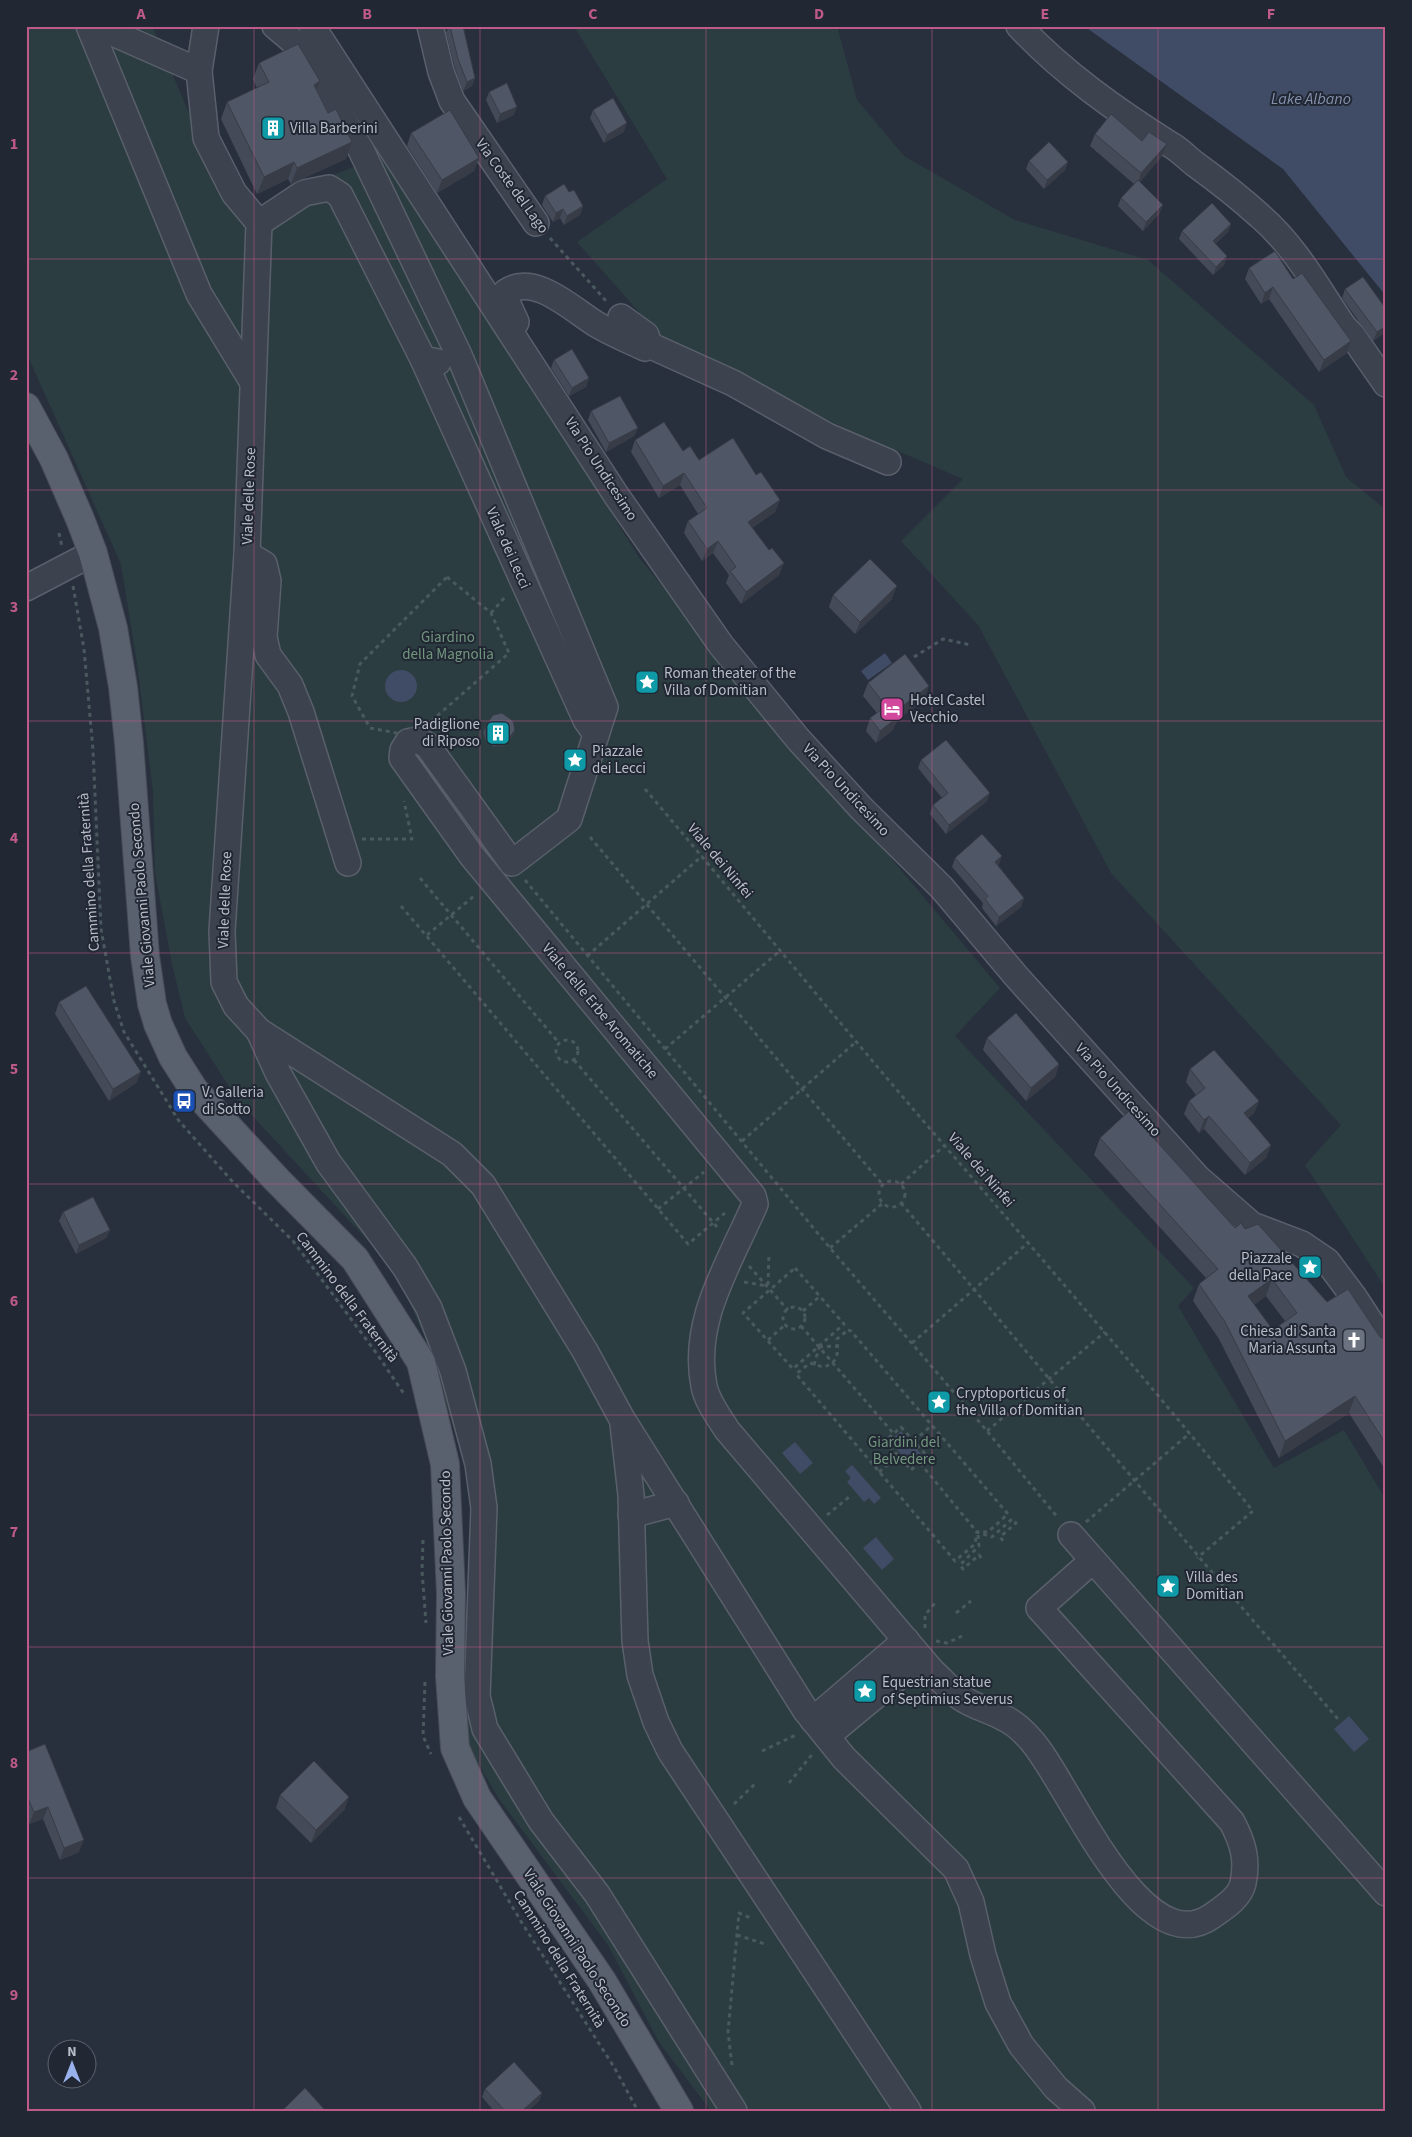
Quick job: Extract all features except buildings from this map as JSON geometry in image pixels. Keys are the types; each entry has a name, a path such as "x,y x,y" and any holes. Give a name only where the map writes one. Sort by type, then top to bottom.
{"main road":[{"name":"Viale Giovanni Paolo Secondo","path":"26,407 66,485 93,553 113,628 120,668 138,850 145,956 158,1024 173,1057 194,1090 276,1179 355,1259 421,1362 445,1464 451,1593 450,1676 455,1748 477,1798 602,1981 679,2111"}],"street":[{"path":"89,26 199,294 252,380"},
{"path":"97,26 199,71"},
{"path":"206,26 199,71 206,138 234,193 259,223"},
{"name":"Viale dei Lecci","path":"275,26 300,47 361,150 459,355 605,707 596,734"},
{"name":"Via Pio Undicesimo","path":"312,26 616,495 721,646 798,739 861,808 942,888 1016,976 1198,1178 1252,1226 1302,1244 1327,1261 1354,1297 1386,1346"},
{"name":"Via Coste del Lago","path":"430,26 441,72 452,101 518,200 536,223"},
{"path":"1019,26 1061,66 1115,108 1158,138 1172,145 1261,217 1302,261 1344,328 1352,335 1386,384"},
{"name":"Viale dei Lecci","path":"259,223 304,193 329,188 340,195 423,359 586,720 596,734"},
{"name":"Viale delle Rose","path":"259,223 247,554 222,931 224,982 236,1006 259,1031"},
{"path":"520,345 517,324 505,296 509,290 522,287 550,292 604,328 645,348 649,345"},
{"path":"621,317 646,335 649,345 733,383 827,436 888,462"},
{"path":"423,359 436,363 459,355"},
{"path":"26,588 67,564 93,553"},
{"path":"247,554 264,564 268,581 264,637 268,655 290,685 351,851"},
{"path":"512,864 570,819 596,734"},
{"name":"Viale delle Erbe Aromatiche","path":"512,864 427,745 417,740 408,742 402,750 402,758 472,856 748,1190 755,1204 740,1210"},
{"path":"259,1031 452,1154 483,1185 585,1351 622,1419 820,1728 844,1758 956,1869 971,1902 983,1955 998,2003 1021,2045 1056,2088 1082,2111"},
{"path":"259,1031 278,1073 328,1162 405,1267 429,1308 453,1371 478,1464 484,1508 477,1696 485,1729 541,1821 597,1894 734,2111"},
{"path":"740,1210 701,1342 704,1388 727,1430 810,1528 922,1642 959,1696 980,1708 1005,1718 1031,1740 1127,1887 1148,1909 1170,1921 1188,1925 1203,1922 1230,1904 1242,1887 1246,1865 1242,1840 1232,1822 1039,1608 1092,1561"},
{"path":"622,1419 632,1515 635,1641 640,1676 656,1722 670,1750 908,2111"},
{"path":"632,1515 676,1503"},
{"path":"1071,1535 1386,1892"},
{"path":"820,1728 922,1642"}],"path":[{"name":"Via Coste del Lago","path":"536,223 621,317"},
{"name":"Cammino della Fraternità","path":"55,524 75,593 85,667 93,750 101,930 114,1001 124,1032 179,1121 231,1180 293,1241 377,1354 407,1398"},
{"path":"447,576 491,613 509,653 429,723 397,733 370,728 352,696 360,664 447,576"},
{"path":"491,613 506,599 504,593"},
{"path":"914,657 943,639 971,646"},
{"name":"Viale dei Ninfei","path":"645,789 944,1146 1029,1242 1190,1432 1253,1511 1198,1558"},
{"path":"351,851 412,839 402,792"},
{"path":"590,837 883,1185"},
{"path":"587,956 702,856"},
{"path":"512,864 830,1248 987,1431 1071,1535 1190,1432"},
{"path":"420,878 559,1043"},
{"path":"468,888 481,903"},
{"path":"426,935 474,896"},
{"path":"401,906 688,1244 713,1223 740,1210"},
{"path":"665,1049 781,950"},
{"path":"569,1040 576,1043 578,1054 574,1060 567,1062 560,1060 555,1050 559,1043 569,1040"},
{"path":"742,1141 856,1042"},
{"path":"574,1060 685,1188 716,1227"},
{"path":"901,1184 944,1146"},
{"path":"658,1209 708,1168"},
{"path":"892,1181 901,1184 905,1196 901,1203 892,1207 884,1203 880,1192 883,1185 892,1181"},
{"path":"830,1248 884,1203"},
{"path":"901,1203 1136,1480 1198,1558 1338,1719"},
{"path":"912,1343 1029,1242"},
{"path":"769,1254 769,1287"},
{"path":"746,1262 788,1310"},
{"path":"795,1268 819,1297 844,1324 793,1370 743,1312 769,1287 795,1268"},
{"path":"735,1281 769,1287"},
{"path":"802,1311 819,1297"},
{"path":"796,1308 802,1311 805,1317 801,1326 791,1328 786,1324 784,1315 788,1310 796,1308"},
{"path":"768,1340 786,1324"},
{"path":"801,1326 893,1434"},
{"path":"848,1330 852,1331 1008,1514 988,1532 978,1532 975,1544 955,1561 796,1374 810,1363 823,1367 833,1363 838,1355 837,1339 848,1330"},
{"path":"987,1431 1105,1332"},
{"path":"819,1347 838,1346"},
{"path":"814,1365 819,1347"},
{"path":"914,1441 932,1425"},
{"path":"901,1427 914,1441 927,1456 911,1470 885,1441 901,1427"},
{"path":"879,1472 898,1456"},
{"path":"920,1463 978,1532 992,1537 1012,1519 1016,1523 1000,1537 1005,1543"},
{"path":"810,1528 849,1497"},
{"path":"978,1532 979,1546 960,1564 963,1569 979,1555 984,1561"},
{"path":"424,1533 422,1571 426,1630"},
{"path":"956,1613 971,1601"},
{"path":"935,1603 925,1615 922,1642 947,1644 962,1636"},
{"path":"425,1673 423,1736 434,1761"},
{"path":"762,1750 787,1738"},
{"path":"789,1783 806,1760"},
{"path":"734,1804 755,1784"},
{"name":"Cammino della Fraternità","path":"457,1812 522,1923 614,2067 638,2111"},
{"path":"733,2071 728,2032 739,1913 760,1922"},
{"path":"737,1935 765,1944"}],"green space":[{"path":"26,26 152,26 222,191 236,214 388,153 640,559 1000,988 955,1036 1194,1288 1178,1306 1274,1468 1344,1430 1386,1500 1386,2111 711,2111 659,2042 608,1945 499,1799 465,1741 474,1506 465,1465 425,1338 396,1271 237,1099 185,1018 172,964 155,873 153,791 137,663 121,564 26,352"},
{"path":"574,26 837,26 857,100 904,156 1015,220 1148,260 1314,405 1346,477 1386,510 1386,1289 1305,1165 1341,1125 1111,873 978,625 901,541 963,479 851,431 669,346 577,242 667,179"}],"water":[{"name":"Lake Albano","path":"1084,26 1386,26 1386,296 1283,169"},
{"path":"885,653 892,663 868,680 861,671"},
{"path":"401,670 407,671 412,675 416,680 416,692 412,697 407,701 401,702 395,701 390,697 386,692 385,686 386,680 390,675 395,671"},
{"path":"901,1431 923,1456 911,1466 890,1441"},
{"path":"795,1442 813,1463 800,1474 782,1453"},
{"path":"852,1465 881,1498 874,1504 869,1498 864,1502 847,1482 851,1478 845,1471"},
{"path":"876,1537 894,1559 882,1570 863,1548"},
{"path":"1349,1716 1369,1739 1354,1752 1334,1729"}],"place":[{"name":"Villa Barberini","path":"273,128"},
{"name":"Roman theater of the Villa of Domitian","path":"647,682"},
{"name":"Hotel Castel Vecchio","path":"892,709"},
{"name":"Padiglione di Riposo","path":"498,733"},
{"name":"Piazzale dei Lecci","path":"575,760"},
{"name":"V. Galleria di Sotto","path":"184,1101"},
{"name":"Piazzale della Pace","path":"1310,1267"},
{"name":"Chiesa di Santa Maria Assunta","path":"1354,1340"},
{"name":"Cryptoporticus of the Villa of Domitian","path":"939,1402"},
{"name":"Villa des Domitian","path":"1168,1586"},
{"name":"Equestrian statue of Septimius Severus","path":"865,1691"}],"park label":[{"name":"Giardino della Magnolia","path":"448,646"},
{"name":"Giardini del Belvedere","path":"904,1450"}]}
